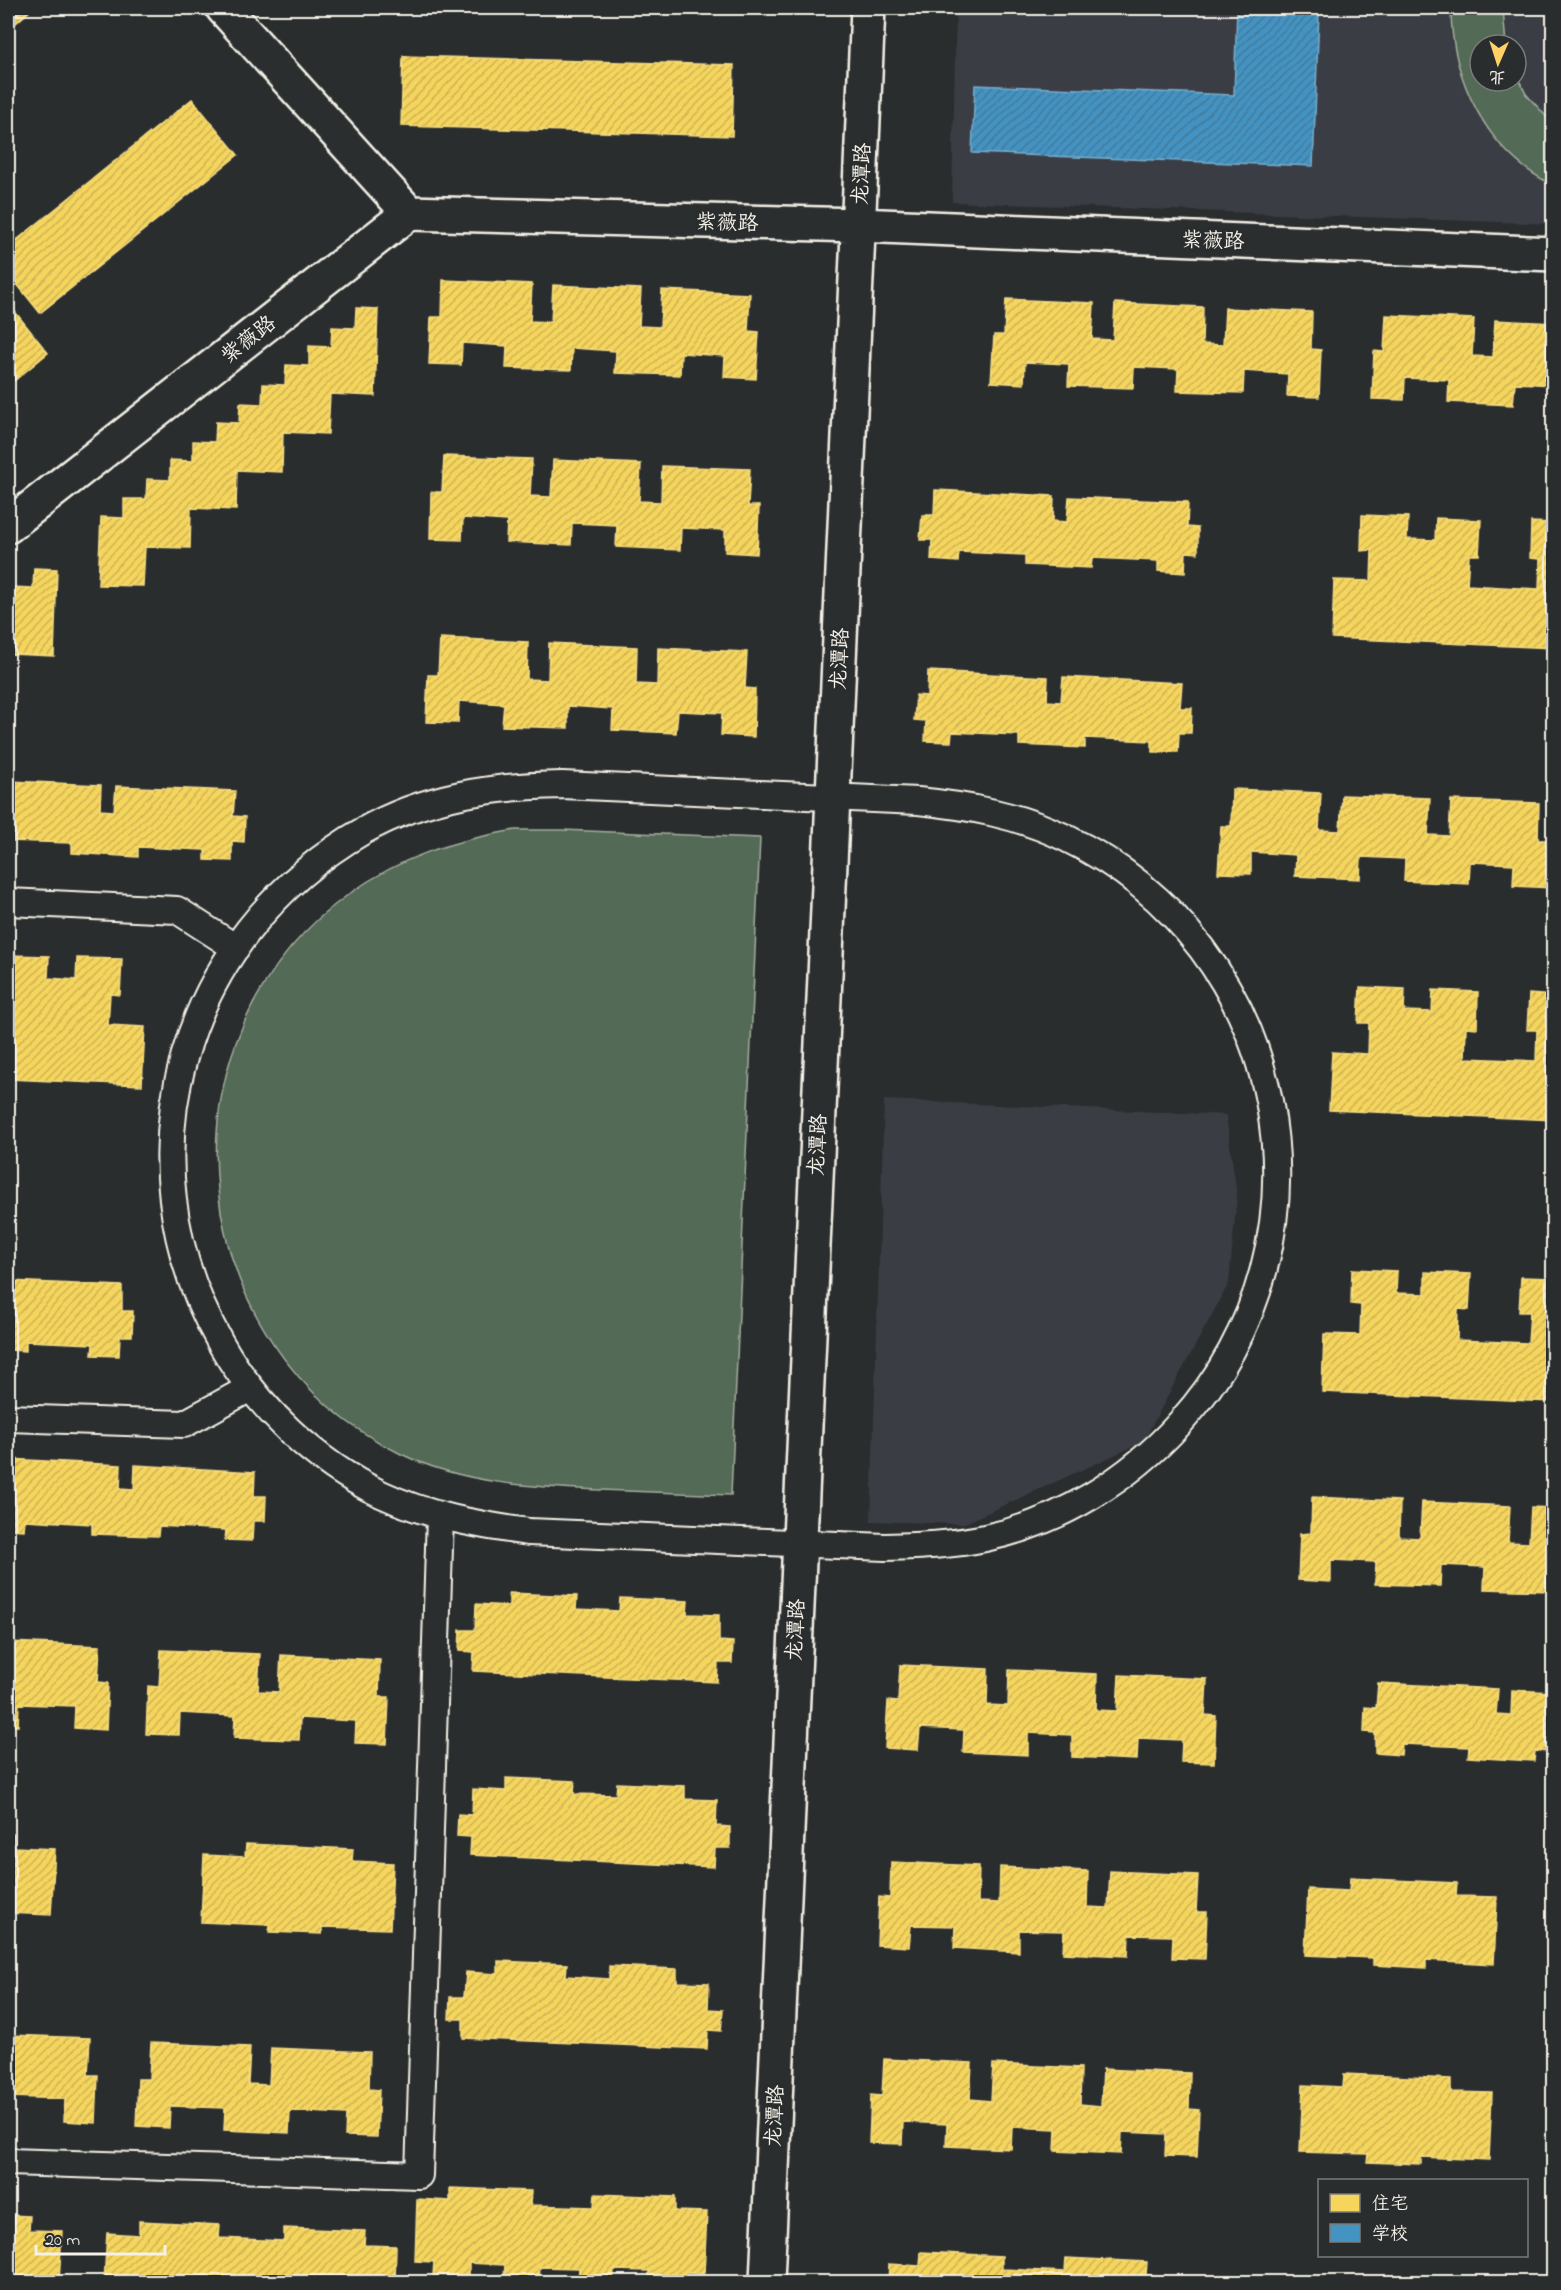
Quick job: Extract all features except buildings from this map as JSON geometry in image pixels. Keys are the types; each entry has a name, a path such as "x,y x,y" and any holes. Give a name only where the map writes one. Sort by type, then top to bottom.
{"street":[{"path":"223,8 409,213"},
{"name":"龙潭路","path":"767,2283 868,8"},
{"name":"紫薇路","path":"8,526 409,213 858,225 1554,254"}],"lane":[{"path":"562,785 832,797 969,806 1019,819 1067,838 1111,864 1152,895 1187,931 1218,972 1243,1017 1261,1064 1273,1114 1277,1165 1275,1216 1266,1266 1250,1314 1227,1360 1192,1411 1164,1441 1126,1474 1083,1502 1036,1523 987,1538 936,1546 799,1544 529,1532 478,1525 440,1516 381,1494 336,1468 296,1437 260,1401 230,1359 205,1315 186,1267 175,1218 170,1167 172,1116 182,1065 197,1017 220,971 236,948 249,929 282,891 322,858 365,830 412,809 460,794 511,786 562,785"},
{"path":"8,902 177,910 236,948"},
{"path":"8,1418 184,1424 250,1388"},
{"path":"8,2162 419,2175 440,1516"}],"shaded area":[{"path":"956,8 1553,8 1553,224 952,202"},
{"path":"884,1100 1226,1115 1237,1196 1229,1283 1143,1442 963,1524 871,1521"}],"green space":[{"path":"1451,8 1553,8 1553,12 1503,10 1505,33 1468,33 1468,91 1458,61"},
{"path":"1469,93 1526,93 1553,124 1553,185 1530,171 1509,154 1477,111"},
{"path":"515,830 760,838 731,1495 574,1489 498,1482 449,1472 401,1454 327,1405 272,1342 235,1268 218,1188 220,1106 242,1027 285,955 349,894 388,870 449,845"}]}
